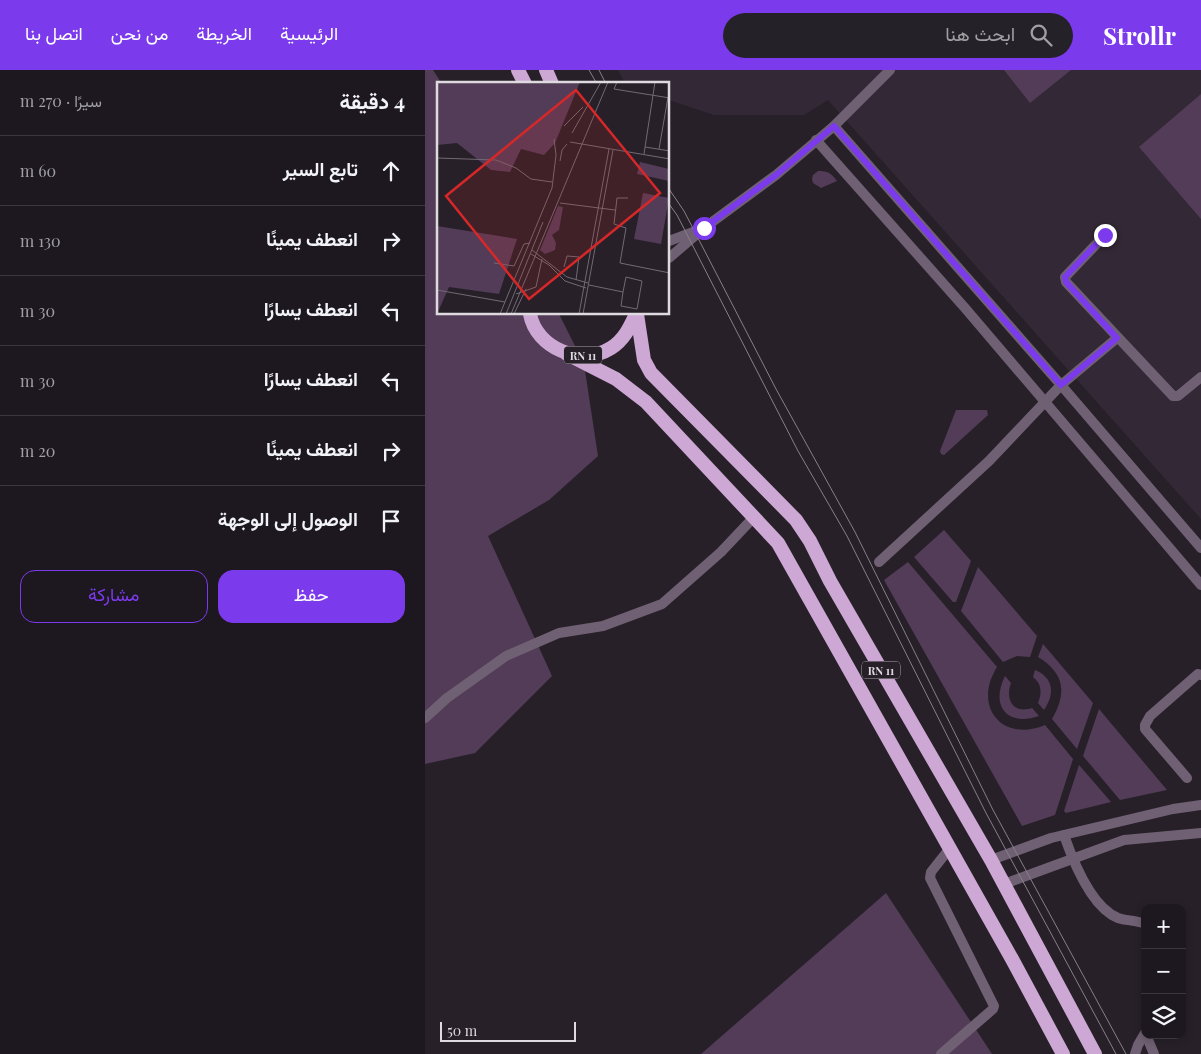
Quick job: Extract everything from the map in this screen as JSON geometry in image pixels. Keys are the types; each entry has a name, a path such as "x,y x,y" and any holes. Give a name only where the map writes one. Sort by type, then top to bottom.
{"highway":[{"path":"518,70 524,82"},
{"path":"546,70 551,82"},
{"name":"RN 11","path":"530,315 539,334 551,346 616,379 646,402 778,543 950,848 1063,1054"},
{"name":"RN 11","path":"567,354 589,356 610,348 627,333 636,315"},
{"name":"RN 11","path":"636,315 645,360 651,373 796,520 810,541 830,581 991,860 1095,1054"}],"street":[{"path":"670,257 704,228 776,175 815,140 834,126 891,70"},
{"path":"834,126 1201,548"},
{"path":"815,140 965,308 1201,585"},
{"path":"670,241 704,228"},
{"path":"1105,235 1065,277 1066,282 1173,396 1178,396 1201,376"},
{"path":"879,562 989,461 1061,385 1117,338"},
{"path":"425,718 447,698 506,656 559,633 603,626 662,604 721,552 754,517"},
{"path":"1187,778 1145,730 1145,725 1151,716 1198,674 1201,675"},
{"path":"991,860 1051,838 1173,809 1201,806"},
{"path":"1004,884 1124,840 1201,833"},
{"path":"1064,835 1073,859 1091,892 1104,910 1119,918 1141,922"},
{"path":"941,1054 993,1009 994,1006 930,878 931,872 950,848"},
{"path":"1135,1054 1142,1039"},
{"path":"1147,1039 1154,1054"}],"shaded area":[{"path":"425,70 433,70 441,82 437,82 437,315 560,315 584,364 598,456 549,500 488,536 552,676 475,753 425,764"},
{"path":"618,70 1201,70 1201,519 828,100 804,115 714,115 670,100 670,82 624,82"},
{"path":"1004,70 1071,70 1030,103"},
{"path":"1201,94 1201,219 1139,147"},
{"path":"818,171 829,173 837,181 821,188 813,183 812,179 813,175"},
{"path":"956,410 987,410 988,415 944,455 940,451"},
{"path":"944,530 971,561 956,602 953,602 914,557"},
{"path":"908,562 997,667 990,682 988,695 990,708 996,718 1005,725 1016,729 1030,729 1045,725 1073,759 1055,815 1022,826 884,580"},
{"path":"978,567 1037,636 1030,657 1017,656 1003,662 961,611"},
{"path":"1043,644 1093,703 1077,749 1052,719 1060,701 1061,685 1054,670 1038,657"},
{"path":"1035,670 1046,677 1051,687 1050,698 1044,710 1038,703 1040,689 1033,677"},
{"path":"1005,676 1011,683 1009,695 1012,704 1020,709 1032,708 1039,716 1018,719 1004,711 999,696"},
{"path":"1099,709 1167,790 1120,800 1083,756"},
{"path":"1079,765 1111,802 1066,813 1064,811"},
{"path":"886,893 992,1054 701,1054"}],"tram line":[{"path":"589,70 596,82"},
{"path":"599,70 605,82"},
{"path":"670,190 684,211 776,389 855,532 993,810 1126,1054"},
{"path":"670,205 677,215 798,451 847,536 986,813 1116,1054"}],"route":[{"path":"704,228 747,198 834,126 1061,385 1117,338 1066,282 1065,277 1105,235"}]}
